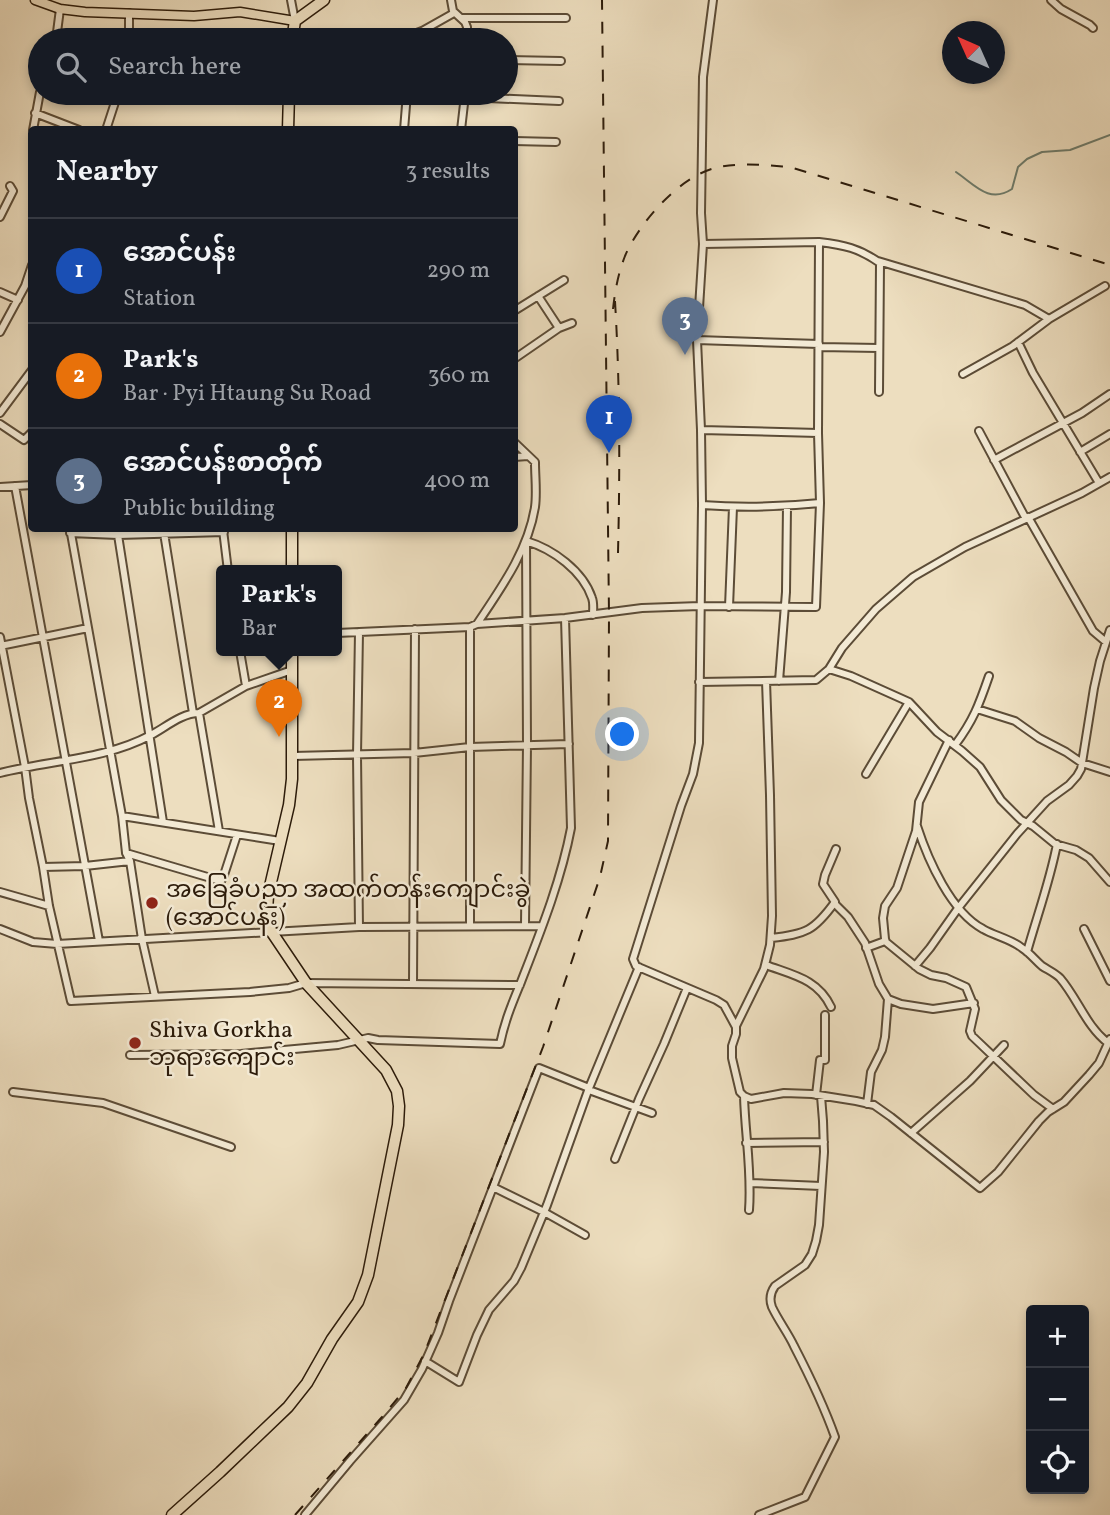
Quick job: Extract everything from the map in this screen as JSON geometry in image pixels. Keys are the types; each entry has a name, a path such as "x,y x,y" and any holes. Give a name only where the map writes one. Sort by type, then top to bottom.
{"highway":[{"path":"294,28 295,21 324,0"},
{"path":"288,126 289,105"},
{"path":"292,532 292,565"},
{"path":"172,1515 288,1407 307,1383 332,1339 358,1302 368,1275 398,1125 397,1091 386,1070 306,983 271,931 267,911 268,895 289,805 293,756 292,656"}],"main road":[{"path":"34,0 60,9 194,16 240,12 295,21"}],"street":[{"path":"291,0 295,21"},
{"path":"451,0 454,13 462,18 467,28"},
{"path":"713,0 703,77 703,244 697,340 702,505 699,743 693,774 633,959 636,966 724,1005 736,1026"},
{"path":"1051,0 1093,28"},
{"path":"58,28 60,9"},
{"path":"129,13 129,28"},
{"path":"427,28 454,13"},
{"path":"462,18 566,19"},
{"path":"518,60 561,61"},
{"path":"518,98 559,101"},
{"path":"33,126 37,105"},
{"path":"107,126 114,105"},
{"path":"404,126 406,105"},
{"path":"461,126 464,105"},
{"path":"35,113 69,126"},
{"path":"518,141 556,142"},
{"path":"0,217 13,191 10,186"},
{"path":"703,244 819,242 862,251 880,263 879,392"},
{"path":"342,633 526,622 642,608 816,607 820,503 819,242"},
{"path":"876,261 1025,305 1049,319"},
{"path":"0,332 28,278"},
{"path":"518,308 565,280"},
{"path":"963,374 1105,286"},
{"path":"0,292 18,300"},
{"path":"538,296 559,328"},
{"path":"518,355 559,328 572,323"},
{"path":"697,340 879,348"},
{"path":"1018,342 1033,373 1099,483"},
{"path":"0,413 28,375"},
{"path":"994,460 1082,413 1110,394"},
{"path":"0,424 24,440 28,436"},
{"path":"701,430 818,433"},
{"path":"979,432 1093,631 1106,642"},
{"path":"1080,452 1110,435"},
{"path":"518,446 535,463 535,505 526,541 525,925"},
{"path":"518,457 528,456"},
{"path":"699,682 817,680 829,669 842,648 876,609 913,576 965,547 1082,493 1110,477"},
{"path":"0,487 28,485"},
{"path":"15,486 99,941"},
{"path":"702,505 733,507 820,503"},
{"path":"779,681 785,608 787,506"},
{"path":"729,607 733,507"},
{"path":"70,532 142,939 155,996"},
{"path":"86,532 184,532"},
{"path":"223,532 227,565"},
{"path":"164,533 219,831"},
{"path":"118,534 163,822"},
{"path":"526,541 550,551 574,571 593,600 593,615"},
{"path":"470,926 473,626 498,593 526,541"},
{"path":"130,1055 241,1054 338,1045 368,1038 500,1044 505,1020 542,926 572,828 565,618"},
{"path":"1,645 88,628"},
{"path":"413,983 415,629"},
{"path":"915,965 1017,834 1047,801 1077,776 1082,763 1094,688 1110,630"},
{"path":"359,632 359,927"},
{"path":"0,637 49,906 71,1001 250,992 289,988 306,983 520,985"},
{"path":"241,656 246,686"},
{"path":"829,669 909,702 937,732 980,767 1001,800 1015,815 1057,844 1076,850 1089,858 1110,882"},
{"path":"0,773 110,751 149,736 246,686 293,670"},
{"path":"989,676 968,727 952,742 919,802 916,825 897,888 885,906 885,941 931,975 967,987 975,1009 970,1031 972,1036 1034,1095 1053,1109"},
{"path":"766,681 771,938 766,965 736,1026 732,1058 740,1092 751,1098 784,1093 818,1095 874,1105 980,1188 998,1172 1039,1121 1064,1102 1089,1075 1099,1063 1109,1041 1097,1034 1059,977 1020,946 982,929 969,919 940,879 916,825"},
{"path":"866,774 909,702"},
{"path":"977,709 1015,721 1082,763 1110,772"},
{"path":"293,756 414,753 470,747 569,744"},
{"path":"122,816 279,841"},
{"path":"127,853 220,881 237,835"},
{"path":"1027,951 1057,844"},
{"path":"836,849 823,884 834,903 848,917 866,948 879,984 888,999 885,1037 871,1072 867,1104"},
{"path":"43,867 130,861"},
{"path":"0,892 49,906"},
{"path":"771,938 810,930 834,903"},
{"path":"0,929 33,942 57,944 359,927 542,926"},
{"path":"1084,929 1110,981"},
{"path":"866,948 885,941"},
{"path":"766,965 813,983 831,1007"},
{"path":"425,1361 459,1382 489,1310 517,1275 639,967"},
{"path":"615,1159 687,988"},
{"path":"888,999 933,1009 974,1003"},
{"path":"759,1515 805,1497 835,1437 823,1406 770,1298 775,1286 805,1265 812,1254 819,1225 824,1143 818,1095 820,1060 825,1060 825,1015"},
{"path":"911,1133 1004,1045"},
{"path":"305,1515 404,1400 425,1361 540,1068 652,1113"},
{"path":"13,1091 103,1104 231,1147"},
{"path":"744,1096 750,1183 749,1210"},
{"path":"746,1143 824,1143"},
{"path":"750,1183 821,1186"},
{"path":"493,1187 585,1235"}],"waterway":[{"path":"956,172 982,191 989,194 1004,193 1012,189 1018,167 1027,159 1042,152 1070,150 1110,135"}],"railway":[{"path":"295,1515 406,1388 424,1354 543,1047 600,877 608,841 609,614 602,0"},
{"path":"613,309 625,256 650,216 674,191 701,173 734,165 790,167 1110,265"},
{"path":"615,301 619,427 618,553"}],"place":[{"name":"အောင်ပန်းစာတိုက်","path":"685,355"},
{"name":"အောင်ပန်း","path":"609,453"},
{"name":"Park's","path":"279,737"},
{"name":"အခြေခံပညာ အထက်တန်းကျောင်းခွဲ (အောင်ပန်း)","path":"152,903"},
{"name":"Shiva Gorkha ဘုရားကျောင်း","path":"135,1043"}]}
